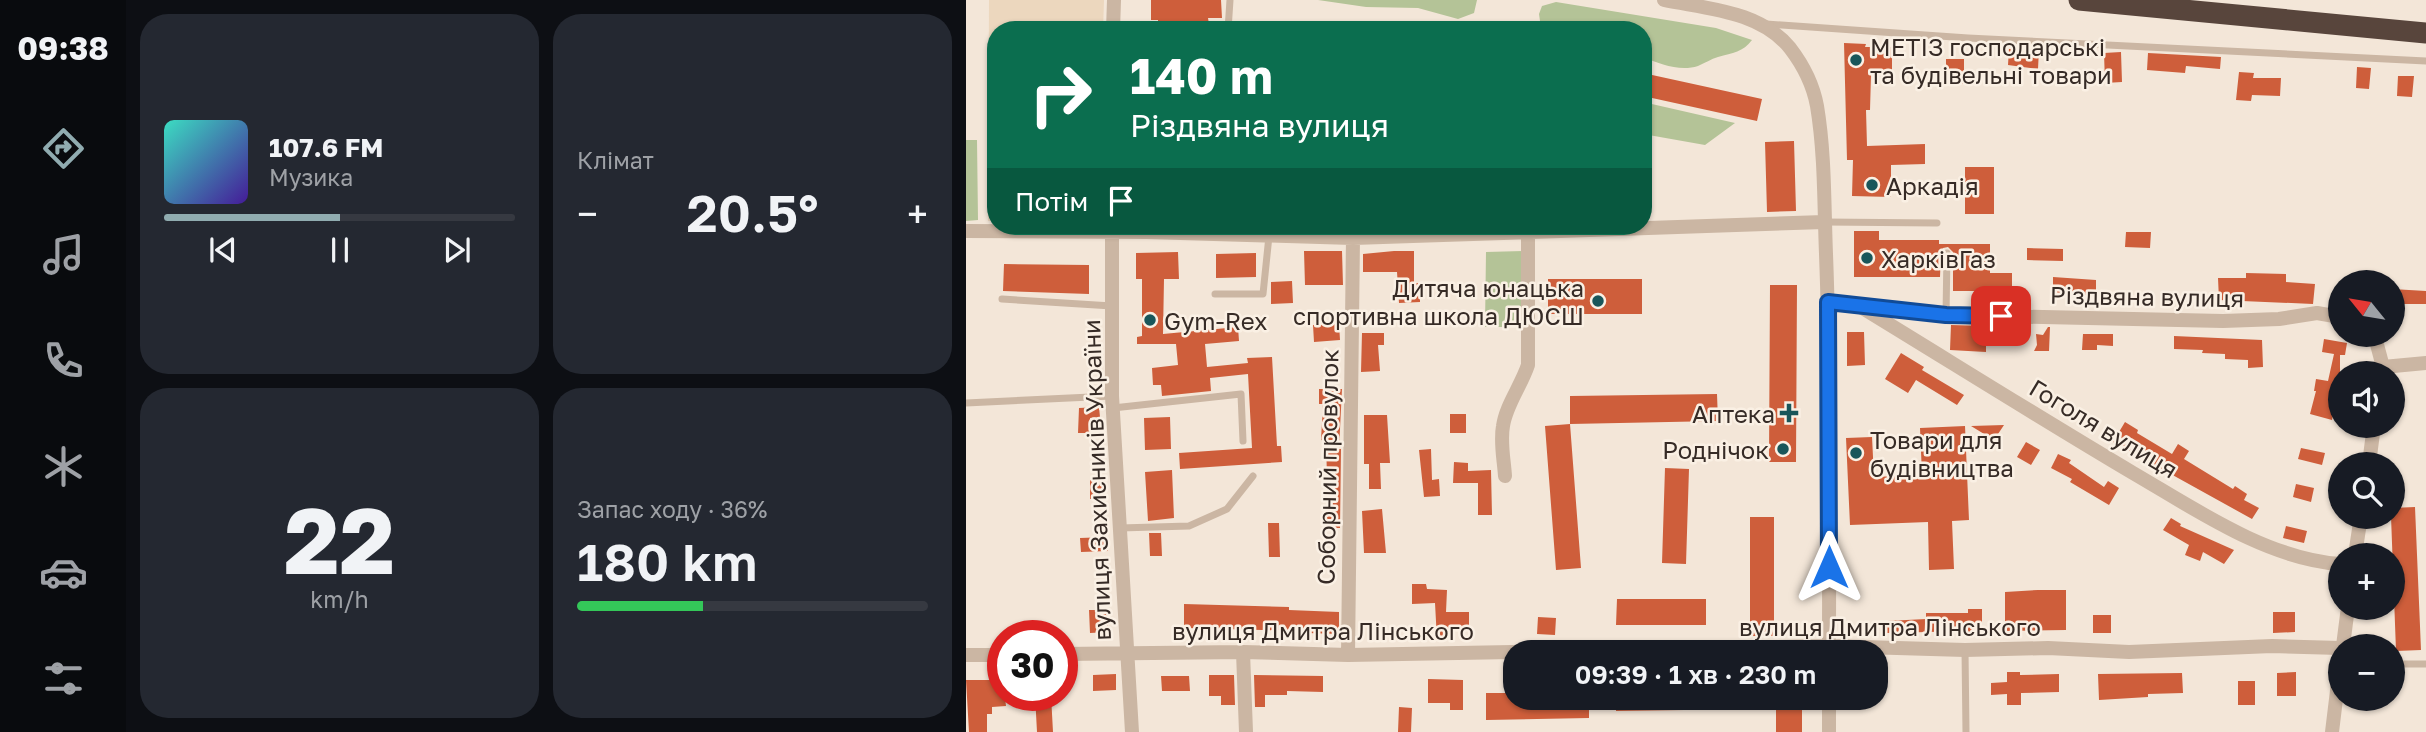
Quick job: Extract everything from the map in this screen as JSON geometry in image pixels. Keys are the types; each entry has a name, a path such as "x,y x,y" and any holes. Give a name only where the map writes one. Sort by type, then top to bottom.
{"highway":[{"path":"2079,0 2426,33"}],"street":[{"path":"1113,21 1114,0"},
{"path":"1664,0 1723,12 1759,23 1781,38 1798,59 1811,83 1823,154 1828,302 1829,640"},
{"path":"1652,228 1824,222"},
{"path":"966,232 987,232"},
{"name":"вулиця Захисників України","path":"1112,235 1113,402 1132,732"},
{"path":"1269,235 1353,238 1458,235"},
{"path":"1505,476 1503,427 1509,406 1528,365 1528,235"},
{"name":"Соборний провулок","path":"1348,655 1353,238"},
{"name":"Різдвяна вулиця","path":"1828,302 1946,315 2222,321 2278,319 2317,313 2328,315"},
{"name":"Гоголя вулиця","path":"1856,304 2194,508 2280,553 2328,563"},
{"path":"2405,366 2426,363"},
{"name":"вулиця Дмитра Лінського","path":"1888,650 2048,648 2129,652 2272,646 2328,648"},
{"path":"1243,652 1246,732"},
{"name":"вулиця Дмитра Лінського","path":"1078,654 1503,653"},
{"path":"966,655 987,655"},
{"path":"1829,710 1829,732"},
{"path":"2332,732 2335,711"}],"lane":[{"path":"1229,21 1230,0"},
{"path":"1759,23 1968,38 2426,61"},
{"path":"1824,222 1937,223"},
{"path":"1215,294 1263,293 1269,235"},
{"path":"1946,315 1947,253"},
{"path":"1002,299 1112,306"},
{"path":"966,403 1113,402 1241,394 1243,441"},
{"path":"1119,528 1189,526 1227,509 1253,476"},
{"path":"1965,650 1966,732"},
{"path":"2405,664 2426,664"}],"green space":[{"path":"1318,0 1477,0 1474,13 1458,19 1418,8 1366,7"},
{"path":"1556,2 1716,28 1752,40 1741,50 1698,66 1670,66 1652,60 1652,21 1540,21 1542,6"},
{"path":"1652,104 1735,123 1705,145 1652,136"},
{"path":"966,140 977,140 978,220 966,221"},
{"path":"1523,251 1525,327 1485,327 1486,252"}],"shaded area":[{"path":"989,0 1104,0 1103,21 989,21"}],"building":[{"path":"1151,0 1221,0 1222,18 1208,18 1208,21 1151,20"},
{"path":"1844,43 1866,44 1865,47 1892,47 1892,74 1871,75 1870,110 1866,110 1867,146 1925,144 1925,164 1891,165 1891,197 1852,196 1853,160 1847,160"},
{"path":"2009,49 2039,49 2038,69 2008,65"},
{"path":"2121,52 2122,82 2105,83 2104,53"},
{"path":"2148,53 2221,57 2220,69 2186,66 2185,73 2147,70"},
{"path":"1946,59 1964,59 1964,84 1946,84"},
{"path":"2357,67 2371,68 2369,89 2356,88"},
{"path":"2239,72 2254,73 2253,78 2281,78 2280,96 2252,95 2251,101 2236,100"},
{"path":"1652,75 1762,99 1757,121 1652,98"},
{"path":"2398,76 2414,76 2412,97 2397,96"},
{"path":"1794,141 1796,211 1767,212 1765,142"},
{"path":"1965,167 1994,167 1994,214 1965,214"},
{"path":"1854,231 1879,231 1879,240 1939,240 1939,244 1990,244 1990,273 2012,273 2012,291 1953,291 1953,252 1948,247 1941,252 1940,277 1854,277"},
{"path":"2126,232 2151,232 2150,248 2125,247"},
{"path":"2027,248 2063,249 2063,261 2027,260"},
{"path":"1304,251 1342,251 1343,285 1305,285"},
{"path":"1414,251 1414,283 1420,283 1420,302 1399,303 1397,272 1363,272 1363,254"},
{"path":"1178,252 1179,279 1164,279 1163,334 1238,327 1239,341 1205,344 1207,367 1248,363 1247,358 1272,357 1277,446 1281,446 1282,462 1180,469 1179,453 1252,448 1248,374 1210,378 1211,391 1162,396 1161,385 1153,385 1152,368 1178,365 1176,344 1137,344 1137,337 1142,336 1142,279 1136,279 1136,253"},
{"path":"1256,253 1256,277 1216,278 1216,254"},
{"path":"1004,264 1089,265 1089,294 1003,291"},
{"path":"2246,273 2286,274 2286,282 2315,284 2313,304 2219,300 2218,278 2246,278"},
{"path":"2053,277 2096,280 2096,296 2053,292"},
{"path":"1548,279 1642,279 1642,314 1548,314"},
{"path":"1292,281 1293,303 1271,304 1271,282"},
{"path":"1770,285 1797,285 1796,462 1769,462"},
{"path":"2405,290 2426,291 2426,304 2405,304"},
{"path":"1339,324 1340,340 1314,342 1313,325"},
{"path":"1951,325 1987,326 1987,333 2012,333 2012,345 1986,344 1986,352 1950,350"},
{"path":"2048,327 2049,351 2034,351 2037,345 2036,334 2043,335"},
{"path":"1847,332 1864,332 1865,365 1847,366"},
{"path":"1362,333 1384,333 1384,345 1378,345 1380,371 1361,372"},
{"path":"2083,334 2113,334 2113,346 2097,345 2097,350 2082,350"},
{"path":"2174,336 2262,340 2263,367 2248,368 2248,360 2225,359 2225,354 2174,349"},
{"path":"2324,339 2328,340 2328,347 2346,347 2345,355 2340,355 2340,361 2332,361 2334,354 2322,352"},
{"path":"1901,353 1924,367 1922,370 1964,395 1957,405 1916,380 1908,393 1885,379"},
{"path":"2316,379 2328,381 2328,419 2310,414"},
{"path":"1319,389 1342,389 1339,449 1340,528 1324,528 1324,514 1328,514 1326,441 1321,440 1323,404 1319,404"},
{"path":"1717,394 1718,421 1570,424 1570,396"},
{"path":"1099,407 1100,417 1090,418 1091,433 1078,433 1079,408"},
{"path":"1450,414 1466,414 1466,433 1450,433"},
{"path":"1364,415 1387,415 1390,463 1380,463 1381,489 1369,489 1369,464 1364,464"},
{"path":"1170,417 1171,449 1145,450 1144,418"},
{"path":"2125,422 2138,430 2137,433 2172,454 2178,444 2189,451 2184,459 2233,489 2235,486 2247,494 2244,500 2259,508 2252,519 2113,442"},
{"path":"1570,424 1581,568 1556,570 1545,426"},
{"path":"2004,425 1994,440 1971,426"},
{"path":"1965,426 1969,520 1952,521 1954,569 1929,570 1928,522 1850,525 1846,438 1872,437 1874,477 1922,475 1920,428"},
{"path":"2026,442 2040,450 2031,465 2017,457"},
{"path":"2301,448 2325,453 2322,465 2298,459"},
{"path":"1431,449 1432,480 1439,479 1440,496 1424,497 1419,450"},
{"path":"2058,454 2071,460 2069,463 2104,487 2108,481 2119,488 2109,505 2051,468"},
{"path":"1454,462 1468,463 1468,471 1491,470 1492,515 1478,515 1478,483 1453,483"},
{"path":"1665,468 1689,469 1686,564 1662,563"},
{"path":"1172,470 1174,518 1148,521 1145,472"},
{"path":"1090,480 1103,480 1103,499 1090,499"},
{"path":"2296,484 2314,488 2311,502 2293,497"},
{"path":"2405,507 2415,507 2421,650 2405,651 2405,634 2395,634 2395,620 2405,620 2405,543 2392,543 2391,529 2405,529"},
{"path":"1382,509 1386,553 1364,553 1362,511"},
{"path":"1750,517 1774,517 1774,636 1750,636"},
{"path":"2171,518 2181,524 2180,526 2234,550 2224,564 2203,552 2200,561 2185,555 2189,545 2163,530"},
{"path":"1268,523 1279,523 1280,557 1269,557"},
{"path":"2286,526 2307,531 2304,543 2283,538"},
{"path":"1149,533 1161,533 1162,556 1150,556"},
{"path":"1107,537 1108,551 1081,552 1080,538"},
{"path":"1412,584 1426,584 1427,589 1447,590 1446,612 1469,612 1469,631 1445,630 1444,640 1437,640 1435,603 1412,604"},
{"path":"2066,590 2066,630 2005,631 2005,592"},
{"path":"1617,599 1706,599 1706,625 1616,625"},
{"path":"1184,604 1289,607 1289,610 1339,612 1339,634 1184,628"},
{"path":"1968,609 1982,609 1982,633 1887,633 1887,621 1926,619 1926,613 1968,613"},
{"path":"1089,610 1108,610 1108,632 1090,633"},
{"path":"2273,612 2295,612 2295,632 2273,633"},
{"path":"2093,615 2111,615 2111,633 2093,633"},
{"path":"1538,617 1556,618 1555,635 1537,634"},
{"path":"2007,672 2020,672 2020,675 2059,674 2059,692 2021,693 2021,705 2007,705 2007,694 1991,695 1991,683 2007,682"},
{"path":"2296,672 2296,696 2277,696 2277,673"},
{"path":"2182,673 2183,693 2099,700 2098,674"},
{"path":"1116,674 1116,690 1093,691 1093,675"},
{"path":"1209,675 1234,675 1235,705 1221,705 1221,696 1209,696"},
{"path":"1254,675 1323,676 1323,692 1287,691 1287,695 1265,695 1265,707 1255,707"},
{"path":"1161,676 1189,676 1190,691 1162,691"},
{"path":"1428,679 1463,680 1463,710 1450,710 1450,703 1428,703"},
{"path":"966,680 987,680 987,711 992,711 992,714 987,714 987,732 969,732"},
{"path":"2238,681 2255,681 2255,705 2238,705"},
{"path":"1486,693 1503,693 1503,710 1589,710 1589,718 1486,720"},
{"path":"1399,707 1412,708 1411,732 1398,732"},
{"path":"1616,710 1684,710 1616,711"},
{"path":"1776,710 1802,710 1802,732 1776,732"},
{"path":"1036,711 1052,711 1053,732 1037,732"}],"place":[{"name":"МЕТІЗ господарські та будівельні товари","path":"1856,60"},
{"name":"Аркадія","path":"1872,185"},
{"name":"ХарківГаз","path":"1867,258"},
{"name":"Дитяча юнацька спортивна школа ДЮСШ","path":"1598,301"},
{"name":"Gym-Rex","path":"1150,320"},
{"name":"Аптека","path":"1789,413"},
{"name":"Роднічок","path":"1783,449"},
{"name":"Товари для будівництва","path":"1856,453"}],"route":[{"path":"1829,567 1828,302 1946,315 2001,316"}]}
